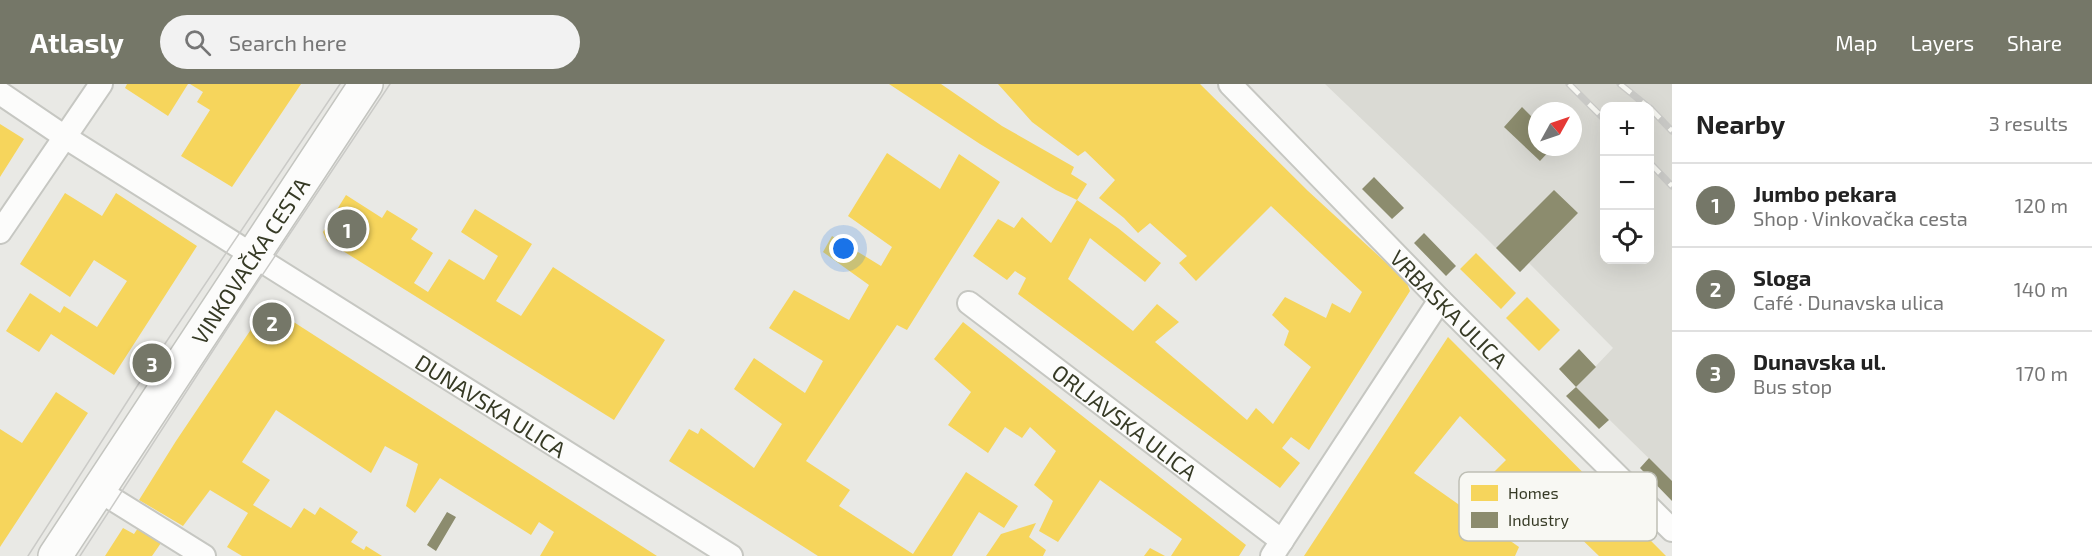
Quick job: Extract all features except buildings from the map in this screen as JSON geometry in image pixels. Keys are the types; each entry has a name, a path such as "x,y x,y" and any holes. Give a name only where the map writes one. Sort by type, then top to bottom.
{"main road":[{"name":"VINKOVAČKA CESTA","path":"55,556 366,84"}],"street":[{"path":"0,232 101,84"},
{"name":"VRBASKA ULICA","path":"1230,84 1440,300 1613,472"},
{"name":"DUNAVSKA ULICA","path":"0,93 65,137 731,556"},
{"path":"1277,548 1440,300"},
{"name":"ORLJAVSKA ULICA","path":"969,303 1277,548"},
{"path":"98,490 204,556"},
{"name":"VRBASKA ULICA","path":"1657,515 1672,530"}],"shaded area":[{"path":"1325,84 1672,84 1672,481 1576,387 1613,348 1529,263 1520,272"}],"tram line":[{"path":"28,556 152,363 340,84"},
{"path":"80,556 249,295 390,84"}],"railway":[{"path":"1569,84 1600,115"},
{"path":"1620,84 1642,102"},
{"path":"1654,112 1672,131"},
{"path":"1654,167 1672,186"}],"place":[{"name":"Jumbo pekara","path":"347,229"},
{"name":"Sloga","path":"272,322"},
{"name":"Dunavska ul.","path":"152,363"}]}
